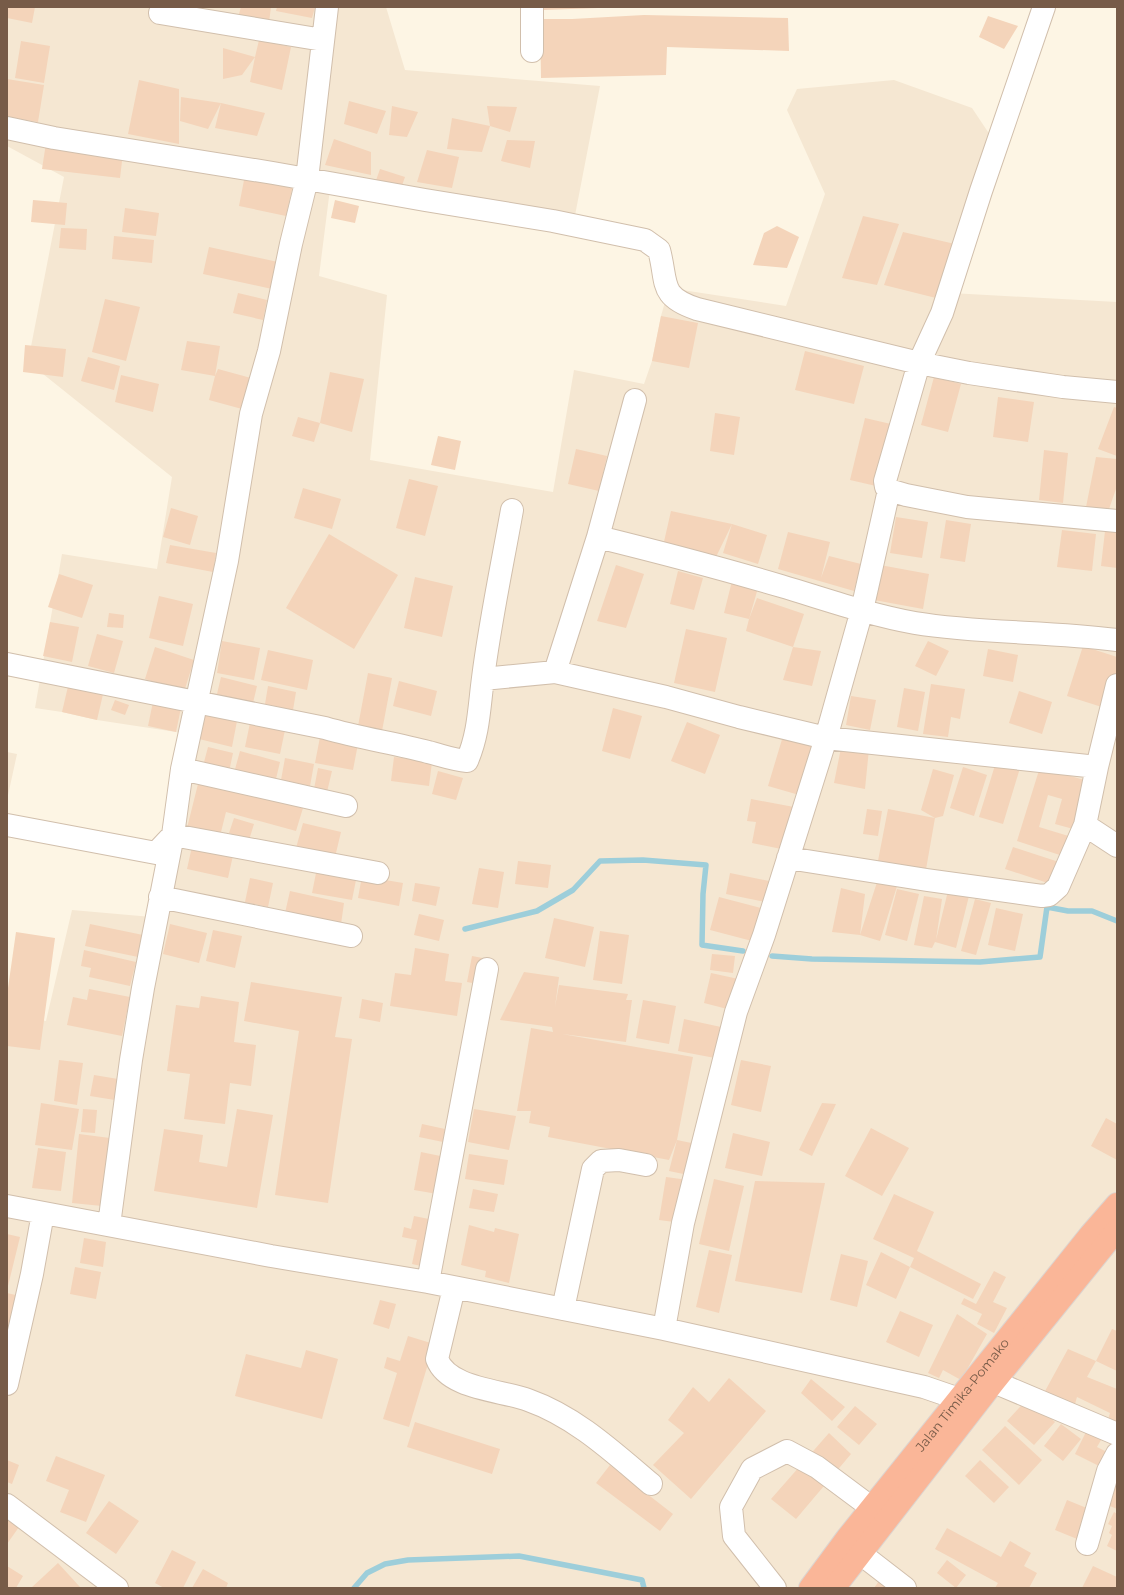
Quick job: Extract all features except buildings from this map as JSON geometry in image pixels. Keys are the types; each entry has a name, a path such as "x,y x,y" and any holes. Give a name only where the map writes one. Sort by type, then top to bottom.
{"highway":[{"name":"Jalan Timika-Pomako","path":"810,1588 959,1398 1090,1235 1117,1204"},
{"name":"Jalan Timika-Pomako","path":"834,1588 994,1382 1117,1230"}],"street":[{"path":"109,1225 142,988 173,835 182,769 227,561 251,414 269,352 289,251 307,179 327,7"},
{"path":"532,7 532,51"},
{"path":"1044,7 976,205 942,313 919,363 885,481 886,487 889,490 906,495 966,507 1117,521"},
{"path":"160,13 323,40"},
{"path":"7,128 54,138 554,221 645,240 659,250 666,288 674,298 697,309 919,363 1019,381 1117,392"},
{"path":"555,672 598,537 635,400"},
{"path":"664,1329 683,1223 736,1012 764,935 826,738 862,610 889,490"},
{"path":"7,664 326,728 352,736 428,752 455,760 466,761 472,747 479,720 483,679 512,510"},
{"path":"598,537 681,558 862,610 914,623 949,627 1084,636 1117,640"},
{"path":"483,679 555,672 666,697 739,717 826,738 1097,768"},
{"path":"788,858 934,881 1042,896 1049,895 1058,887 1085,825 1117,685"},
{"path":"182,769 346,806"},
{"path":"7,825 156,853 173,835"},
{"path":"1085,825 1117,846"},
{"path":"173,835 378,873"},
{"path":"160,897 351,936"},
{"path":"428,1282 487,969"},
{"path":"563,1309 593,1169 601,1161 619,1160 646,1165"},
{"path":"7,1206 271,1256 428,1282 664,1329 924,1387 959,1398"},
{"path":"7,1384 31,1282 43,1213"},
{"path":"454,1288 437,1359 439,1366 453,1377 466,1383 528,1399 570,1419 596,1438 651,1484"},
{"path":"994,1382 1117,1434"},
{"path":"775,1588 734,1536 731,1507 752,1469 787,1451 817,1467 872,1508"},
{"path":"1087,1544 1108,1471 1117,1454"},
{"path":"7,1505 117,1588"},
{"path":"861,1554 905,1588"}],"shaded area":[{"path":"7,7 386,7 405,70 600,86 571,236 330,189 319,276 387,295 370,460 553,492 574,370 644,384 652,361 661,316 669,288 786,306 825,194 787,110 797,89 894,80 972,108 992,138 951,293 1117,302 1117,1588 7,1588 7,1014 46,1021 72,910 163,918 199,739 176,732 97,720 62,712 35,708 62,554 157,569 172,477 28,362 64,177 7,146"},
{"path":"7,752 17,754 7,800"}],"waterway":[{"path":"465,929 537,911 573,890 600,861 643,860 706,865 703,894 702,945 743,951"},
{"path":"772,956 812,959 980,962 1040,957 1047,907 1068,911 1092,911 1117,921"},
{"path":"354,1588 367,1573 385,1564 408,1560 519,1556 642,1580 644,1588"}]}
